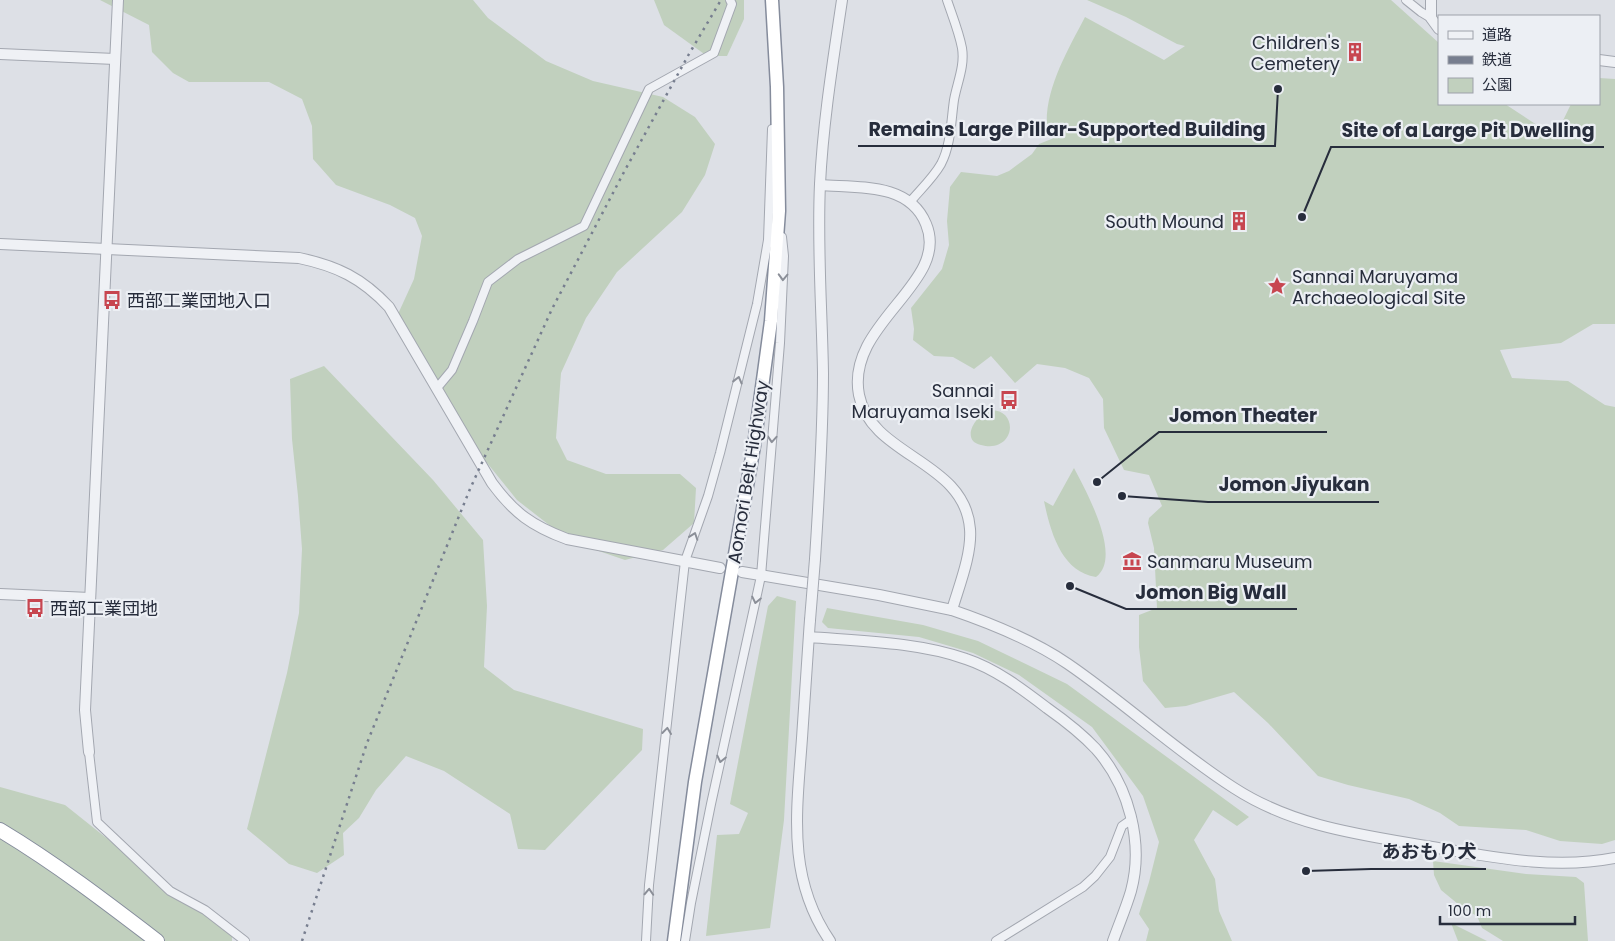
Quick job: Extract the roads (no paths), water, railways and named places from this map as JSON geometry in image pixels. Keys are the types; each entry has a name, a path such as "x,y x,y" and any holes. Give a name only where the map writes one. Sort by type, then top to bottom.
{"highway":[{"name":"Aomori Belt Highway","path":"674,941 695,782 754,446 771,321 779,210 777,87 772,0"},
{"path":"0,830 90,890 157,941"}],"street":[{"path":"118,0 85,710 96,822 170,891 204,910 245,941"},
{"path":"437,388 452,370 488,282 518,260 584,226 648,89 714,53 731,2 740,0"},
{"path":"830,941 812,908 801,873 796,837 823,436 823,370 819,263 820,185 824,128 842,0"},
{"path":"910,202 942,162 952,120 954,100 962,64 962,48 947,0"},
{"path":"1406,0 1431,18 1438,28"},
{"path":"1430,0 1431,18"},
{"path":"0,54 115,59"},
{"path":"1600,60 1615,62"},
{"path":"646,941 649,885 685,561 708,496 757,304 768,240 772,116 777,87"},
{"path":"820,185 883,190 894,193 910,202 920,214 930,234 930,246 924,268 917,280 867,344 858,370 857,385 865,412 875,426 890,440 944,479 963,500 971,530 970,547 952,610"},
{"path":"685,941 690,903 710,804 761,576 780,343 784,256 779,210"},
{"path":"0,244 299,258 321,262 342,270 376,294 389,308 492,483 504,500 517,513 549,533 567,540 720,568"},
{"path":"742,572 879,595 952,610 997,626 1033,643 1067,663 1219,778 1268,807 1318,826 1482,856 1530,862 1594,862 1615,858"},
{"path":"0,594 90,598"},
{"path":"809,637 931,649 967,659 997,673 1024,691 1065,722 1096,749 1115,775 1135,830 1135,869 1131,890 1113,941"},
{"path":"996,941 1083,887 1095,876 1110,857 1122,826 1132,819"}],"railway":[{"path":"302,941 367,743 470,489 552,309 624,172 721,0"}],"place":[{"name":"Children's Cemetery","path":"1355,52"},
{"name":"Remains Large Pillar-Supported Building","path":"1278,89"},
{"name":"Site of a Large Pit Dwelling","path":"1302,217"},
{"name":"South Mound","path":"1239,221"},
{"name":"Sannai Maruyama Archaeological Site","path":"1277,286"},
{"name":"西部工業団地入口","path":"112,300"},
{"name":"Sannai Maruyama Iseki","path":"1009,400"},
{"name":"Jomon Theater","path":"1097,482"},
{"name":"Jomon Jiyukan","path":"1122,496"},
{"name":"Sanmaru Museum","path":"1132,561"},
{"name":"Jomon Big Wall","path":"1070,586"},
{"name":"西部工業団地","path":"35,608"},
{"name":"あおもり犬","path":"1306,871"}]}
